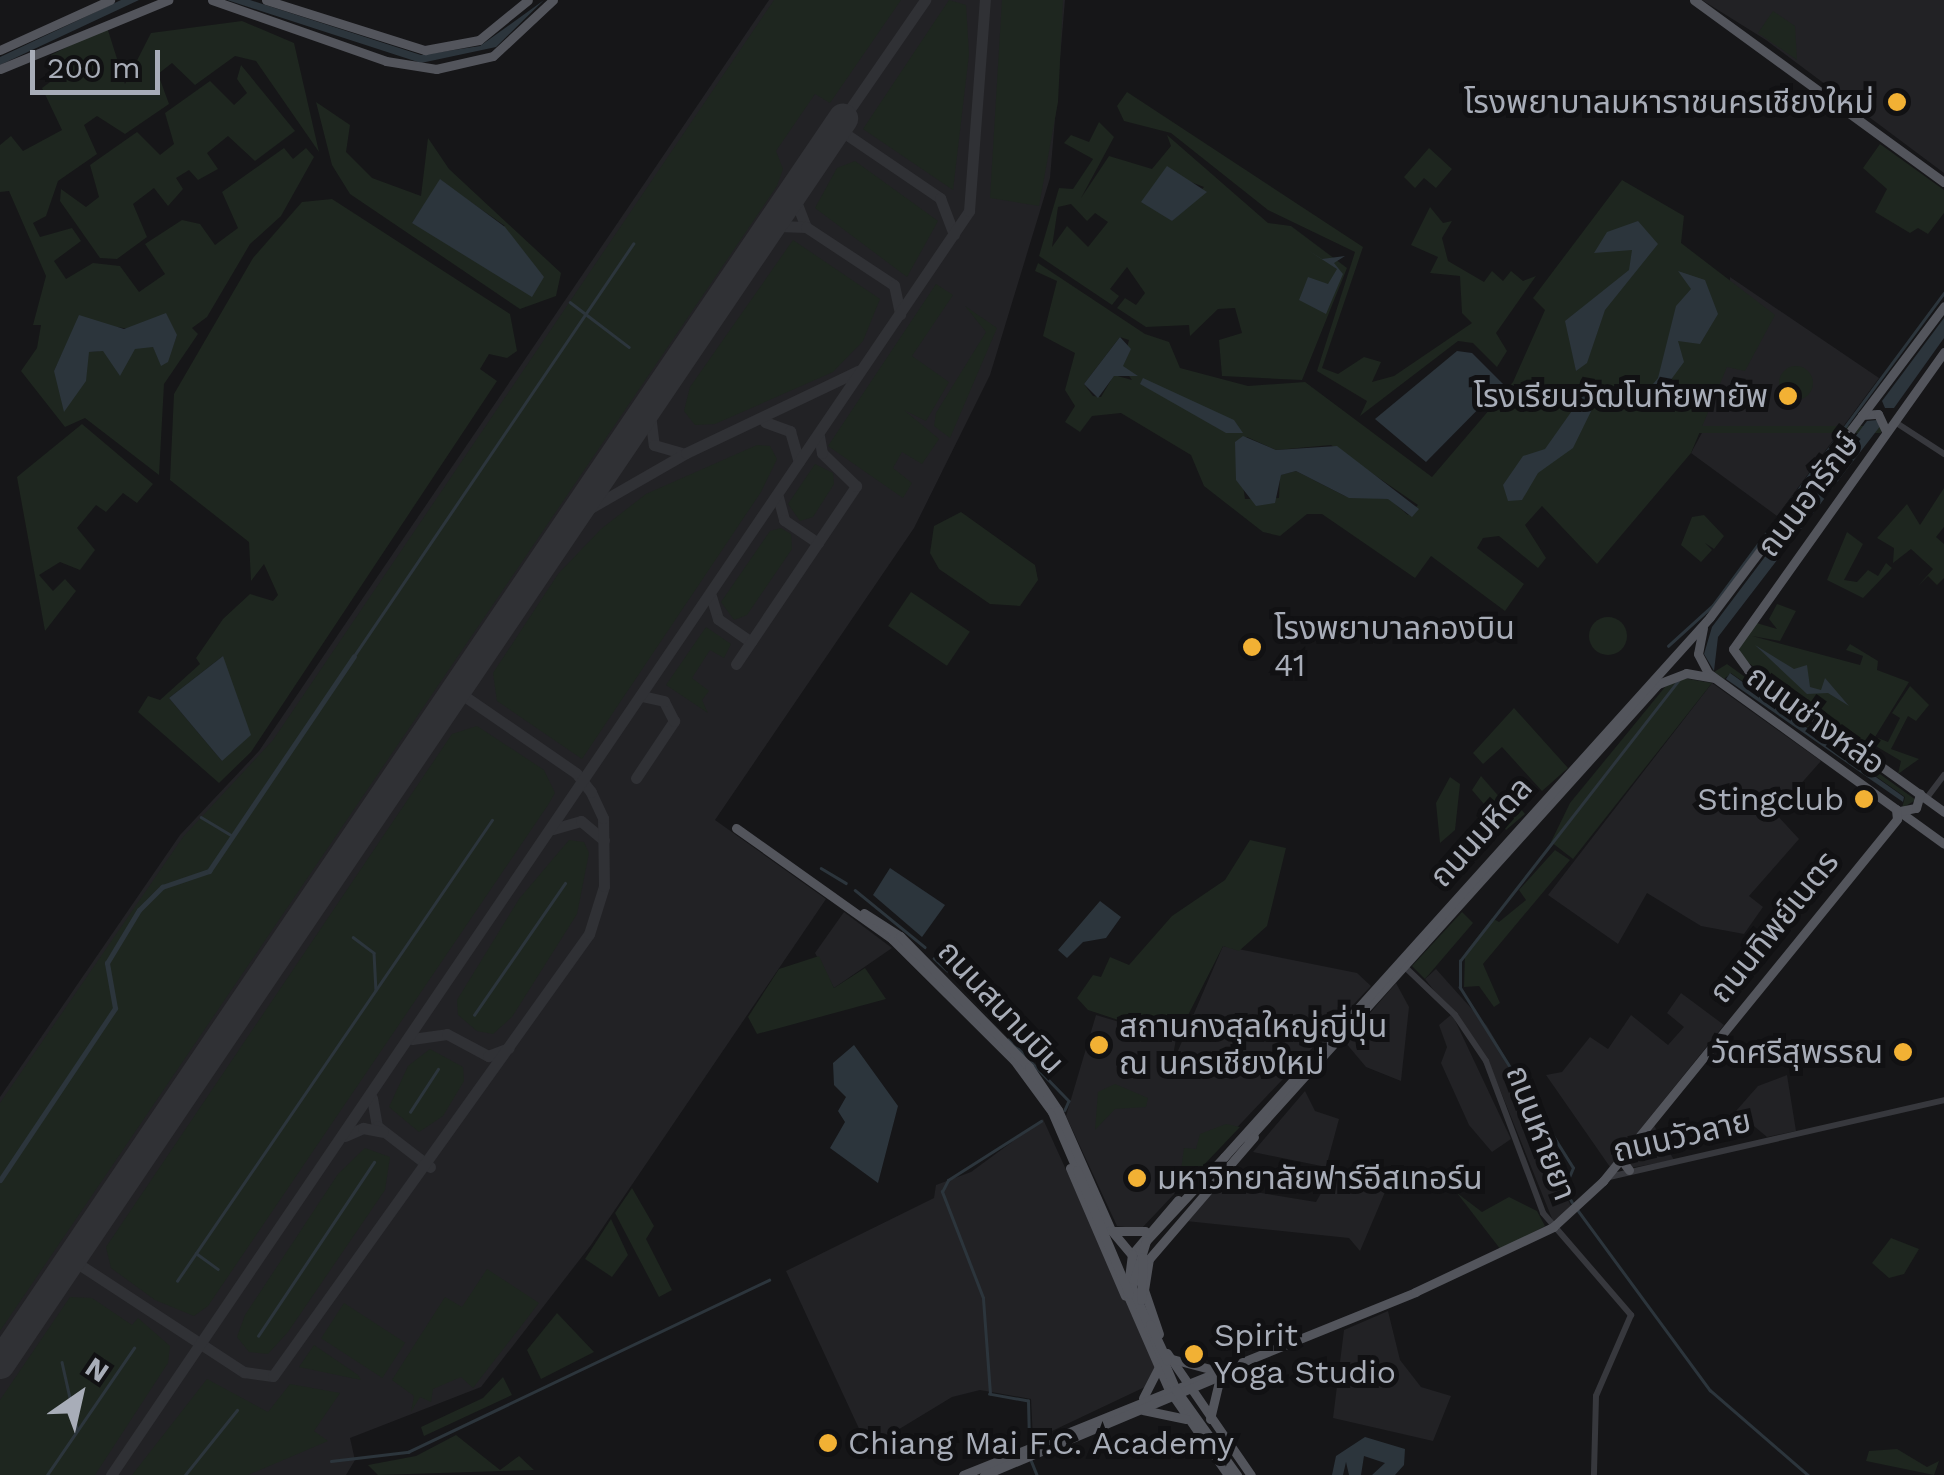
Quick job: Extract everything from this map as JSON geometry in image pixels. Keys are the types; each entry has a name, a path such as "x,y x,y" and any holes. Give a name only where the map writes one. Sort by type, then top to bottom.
{"main road":[{"path":"0,50 110,0"},
{"path":"0,70 168,0"},
{"path":"212,0 386,61 436,70 493,56 553,0"},
{"path":"266,0 426,50 479,40 528,0"},
{"path":"1694,0 1944,182"},
{"name":"ถนนมหิดล","path":"1228,1475 1171,1393 1128,1304 1127,1272 1132,1254 1152,1226 1291,1082 1663,674 1944,306"},
{"name":"ถนนอารักษ์","path":"1926,799 1734,656 1740,631 1944,352"},
{"path":"1878,394 1884,411 1901,411"},
{"path":"1862,415 1880,416 1886,432"},
{"name":"ถนนช่างหล่อ","path":"1710,617 1698,654 1714,678 1944,844"},
{"path":"1663,674 1714,678"},
{"path":"1896,809 1912,811 1926,799"},
{"path":"1926,799 1944,812"},
{"path":"1924,830 1918,815 1926,799"},
{"name":"ถนนทิพย์เนตร","path":"1602,1181 1622,1166 1873,845 1896,809"},
{"name":"ถนนมหิดล","path":"1146,1268 1174,1229 1281,1104 1537,814"},
{"name":"ถนนทิพย์เนตร","path":"1873,845 1898,826 1924,830"},
{"name":"ถนนสนามบิน","path":"736,828 852,908 900,936 1029,1067 1058,1110 1113,1234 1146,1268"},
{"name":"ถนนสนามบิน","path":"852,908 921,967 1041,1096 1150,1342"},
{"name":"ถนนมหิดล","path":"1244,1475 1176,1378 1138,1278 1150,1246 1291,1082"},
{"name":"ถนนสนามบิน","path":"1041,1096 1128,1304"},
{"name":"ถนนมหิดล","path":"1244,1475 1150,1342 1132,1287 1135,1261 1281,1104"},
{"name":"ถนนวัวลาย","path":"1031,1451 1302,1338 1553,1227 1602,1181"},
{"path":"1162,1216 1174,1229"},
{"path":"1110,1261 1121,1257 1113,1234 1131,1237 1152,1226"},
{"path":"1110,1261 1127,1272 1146,1268 1147,1306 1170,1357 1244,1475"},
{"path":"1170,1357 1222,1372 1210,1396 1211,1424"},
{"path":"1158,1368 1139,1406 1189,1420"},
{"path":"1216,1458 1220,1446 1229,1448"},
{"path":"963,1475 1031,1451"},
{"path":"984,1475 1031,1451"}],"street":[{"path":"1894,421 1944,454"},
{"path":"1926,799 1944,775"},
{"name":"ถนนหายยา","path":"1405,966 1455,1014 1486,1061 1527,1182 1553,1227 1631,1315 1596,1396 1594,1475"},
{"name":"ถนนวัวลาย","path":"1622,1166 1944,1100"}],"shaded area":[{"path":"121,0 139,0 0,65 0,57"},
{"path":"227,0 250,0 421,55 480,46 544,0 496,47 421,63"},
{"path":"769,0 1065,0 1050,178 990,375 914,528 715,820 826,899 591,1245 481,1387 350,1438 355,1460 346,1475 0,1475 0,1097 180,835 259,751"},
{"path":"774,0 901,0 830,103 815,94 776,151 783,169 777,186 0,1331 0,1103 183,837 273,740"},
{"path":"949,0 966,5 969,54 953,190 863,129"},
{"path":"1002,0 1063,0 1058,102 1039,206 990,198"},
{"name":"โรงพยาบาลมหาราชนครเชียงใหม่","path":"1702,0 1944,0 1944,173 1766,40"},
{"path":"1773,11 1795,26 1797,60 1758,33"},
{"path":"242,21 294,43 319,152 256,61 235,56 195,85 172,63 158,74 169,104 125,134 97,116 84,125 97,154 58,181 46,216 33,223 40,237 72,228 81,241 54,261 66,279 93,263 120,266 139,292 165,274 145,244 182,220 200,224 215,245 238,228 222,192 284,148 293,159 306,148 314,157 281,216 250,244 207,317 192,328 198,334 164,384 159,475 85,418 65,427 21,371 37,348 41,325 33,325 46,276 9,191 0,192 0,145 11,136 23,151 62,130 42,88 74,64 57,68 51,55 107,27 125,84 151,33","holes":["116,327 177,335 167,362 161,365 153,346 89,352 54,371 65,348"]},
{"path":"241,65 295,131 255,161 228,136 207,153 218,169 198,180 189,170 176,178 183,189 168,206 154,188 133,204 147,237 117,259 100,258 60,201 61,189 86,207 99,197 90,165 137,132 160,155 174,144 165,113 210,81 234,105 247,93 237,79"},
{"path":"1127,92 1363,247 1322,368 1338,374 1364,357 1381,362 1372,382 1394,376 1472,323 1462,313 1460,276 1430,273 1438,257 1411,245 1430,207 1443,223 1452,221 1442,238 1448,261 1484,282 1492,271 1503,281 1511,271 1523,281 1536,276 1496,333 1507,351 1497,367 1473,343 1458,341 1360,416 1367,401 1317,371 1355,252 1268,210 1171,133 1124,121 1117,106"},
{"path":"316,102 350,125 346,152 372,178 421,196 428,138 449,169 561,273 556,296 520,309 350,194 332,165","holes":["441,180 505,226 412,223"]},
{"path":"1099,122 1114,137 1081,198 1109,156 1152,169 1171,146 1167,135 1268,223 1291,226 1347,268 1302,380 1222,376 1219,340 1242,333 1235,308 1218,309 1190,336 1189,325 1146,327 1117,308 1125,298 1136,305 1145,293 1127,267 1110,289 1119,296 1112,305 1039,256 1059,188 1073,189 1093,159 1064,143 1071,135 1089,142","holes":["1183,179 1204,187 1172,221 1153,205","1071,204 1087,221 1095,213 1108,222 1088,247 1067,226 1052,247 1058,207"]},
{"path":"1880,144 1944,190 1944,213 1928,234 1918,228 1910,233 1875,212 1887,189 1863,168"},
{"path":"1429,148 1452,169 1436,188 1424,178 1415,188 1404,177"},
{"path":"855,161 938,221 907,277 815,208 837,168"},
{"path":"1167,166 1207,192 1172,221 1141,202"},
{"path":"440,179 505,227 544,277 532,297 412,223"},
{"path":"1622,180 1684,216 1681,243 1775,315 1745,371 1727,367 1691,453 1597,564 1542,506 1525,525 1546,558 1538,568 1499,536 1483,538 1477,548 1524,584 1505,611 1431,556 1415,578 1322,514 1307,514 1280,536 1263,532 1204,486 1191,455 1121,413 1092,416 1080,432 1065,422 1075,406 1065,390 1075,353 1043,336 1057,281 1035,271 1038,263 1145,334 1169,342 1180,368 1248,386 1305,382 1432,477 1513,382 1545,310 1533,298","holes":["1120,337 1129,340 1122,366 1132,380 1114,375 1101,397 1093,396 1084,384","1247,437 1276,450 1331,445 1418,505 1408,515 1389,499 1345,496 1296,471 1280,475 1279,498 1245,499 1237,446"]},
{"path":"332,199 510,314 517,351 507,358 489,354 480,369 497,381 251,752 219,783 138,712 148,696 160,700 200,664 196,658 223,619 250,594 273,601 278,595 264,564 251,581 249,542 170,480 174,394 253,258 302,202","holes":["223,656 222,761 169,698"]},
{"path":"1638,221 1658,244 1605,310 1587,363 1576,371 1565,321 1629,270 1632,250 1594,253 1607,232"},
{"path":"793,240 880,299 863,341 833,372 715,424 695,425 684,411 690,387"},
{"path":"1306,249 1322,259 1345,256 1334,263 1343,274 1326,314 1299,300 1308,277 1328,284 1337,269"},
{"path":"1678,271 1705,280 1718,314 1700,344 1678,341 1684,362 1648,411 1643,396 1658,378 1676,306 1691,289"},
{"name":"โรงเรียนวัฒโนทัยพายัพ","path":"1730,277 1879,378 1777,516 1691,453 1703,431 1692,420 1728,330"},
{"path":"936,284 953,295 912,356 949,382 926,421 904,410 939,439 922,464 902,452 893,468 912,483 903,498 828,446"},
{"path":"965,306 997,328 950,438 934,426 936,413 986,332"},
{"path":"166,313 177,335 168,362 161,366 153,347 135,349 120,376 103,351 89,352 86,381 64,412 54,371 79,315 124,329"},
{"path":"1944,318 1944,338 1894,408 1885,408 1882,401"},
{"path":"1120,337 1131,349 1123,366 1138,376 1114,376 1098,398 1084,384"},
{"path":"1457,351 1472,353 1503,384 1426,462 1375,419"},
{"path":"1796,366 1808,371 1813,383 1808,395 1796,400 1784,395 1779,383 1784,371"},
{"path":"1143,378 1234,420 1243,433 1226,433 1140,384"},
{"path":"1593,381 1601,391 1573,448 1538,473 1522,500 1508,501 1503,485 1523,456 1545,449"},
{"path":"1877,420 1881,425 1718,637 1714,671 1704,654 1712,627 1867,421"},
{"path":"82,424 153,484 137,503 123,493 106,512 96,505 77,528 95,550 80,570 60,562 39,575 53,591 65,579 76,591 45,631 17,477"},
{"path":"1620,426 1881,426 1881,433 1620,433"},
{"path":"1243,436 1276,450 1337,446 1419,509 1412,517 1388,499 1349,498 1296,471 1281,475 1275,503 1256,506 1236,480 1235,442"},
{"path":"757,445 770,446 777,459 761,492 582,759 497,701 493,673 558,574 601,529 646,494"},
{"path":"815,464 833,473 834,484 813,517 800,521 788,504"},
{"path":"1944,488 1944,527 1936,537 1944,544 1944,578 1937,585 1928,576 1918,586 1933,569 1911,549 1893,563 1894,548 1877,538 1907,504 1920,525"},
{"path":"961,512 1035,565 1038,580 1020,606 990,604 939,569 930,553 934,526"},
{"path":"1704,515 1724,536 1714,549 1705,543 1712,550 1701,562 1681,545 1692,517"},
{"path":"781,528 791,534 792,549 747,615 734,620 721,602 770,531"},
{"path":"1847,532 1863,544 1844,580 1857,582 1868,570 1878,576 1886,563 1892,568 1863,598 1827,580"},
{"path":"911,592 970,632 947,666 888,626"},
{"path":"1777,604 1796,611 1780,641 1752,636 1860,665 1863,656 1846,650 1850,644 1878,661 1877,670 1909,682 1867,750 1742,658 1739,648 1753,622 1777,629 1769,619"},
{"path":"1608,617 1621,623 1627,636 1621,649 1608,655 1595,649 1589,636 1595,623"},
{"path":"706,627 731,644 724,658 710,650 692,678 709,691 702,700 708,713 666,685"},
{"path":"1755,645 1794,669 1807,665 1810,687 1821,690 1825,678 1849,706 1828,693 1807,694"},
{"path":"223,656 251,735 222,761 169,698"},
{"path":"1727,664 1916,800 1902,808 1905,797 1731,673 1724,679 1714,672"},
{"path":"1730,673 1904,797 1903,802 1726,679"},
{"path":"1682,678 1712,683 1573,859 1551,842 1570,803 1665,687"},
{"path":"1712,683 1821,761 1775,813 1799,839 1749,896 1763,907 1744,934 1701,926 1647,893 1618,944 1548,895"},
{"path":"1910,686 1929,705 1916,721 1908,716 1891,749 1919,759 1898,774 1901,761 1874,745 1878,738 1888,742 1900,718 1892,713"},
{"path":"1514,708 1568,768 1542,791 1502,747 1483,764 1473,753"},
{"path":"477,726 544,770 555,793 208,1306 194,1316 155,1300 111,1268 106,1247 452,734"},
{"path":"1481,776 1509,808 1516,803 1525,814 1506,830 1472,790"},
{"path":"1450,777 1460,784 1455,830 1440,843 1436,803"},
{"path":"569,840 584,842 589,853 577,914 512,1017 493,1034 477,1031 458,1015 457,1000 519,899"},
{"path":"1250,840 1286,848 1267,926 1239,951 1223,946 1176,1039 1088,1010 1077,998 1093,975 1101,977 1110,957 1129,965 1172,916 1225,880"},
{"path":"1555,850 1570,860 1483,964 1500,1003 1494,1007 1479,986 1464,987 1465,953 1492,918 1499,922 1526,900 1519,890"},
{"path":"890,868 945,905 922,937 873,895"},
{"path":"1100,901 1121,917 1106,938 1083,942 1067,958 1058,950"},
{"path":"844,912 892,948 834,988 815,953"},
{"path":"1462,912 1473,923 1425,979 1412,966"},
{"path":"1223,946 1357,973 1371,986 1141,1229 1117,1226 1066,1116 1096,1015 1176,1039 1171,1067"},
{"path":"819,956 834,988 865,968 886,999 757,1034 748,1017 779,969"},
{"path":"1436,969 1487,1026 1555,1143 1559,1182 1572,1208 1553,1221 1488,1060 1425,979"},
{"path":"1396,983 1409,1007 1401,1081 1366,1067 1345,1042"},
{"path":"1681,993 1724,1025 1610,1167 1546,1075 1562,1072 1590,1037 1608,1049 1631,1015 1668,1045 1684,1027 1667,1013"},
{"path":"1452,1014 1511,1139 1492,1152 1469,1125 1441,1063 1447,1047 1439,1025"},
{"path":"854,1045 898,1106 878,1183 830,1148 845,1122 838,1111 846,1097 834,1085 833,1063"},
{"path":"430,1049 463,1067 464,1081 443,1116 419,1132 389,1107 408,1066"},
{"path":"1787,1075 1796,1131 1767,1137 1736,1111 1758,1086"},
{"path":"1115,1084 1148,1098 1146,1107 1115,1109 1095,1130 1098,1092"},
{"path":"1305,1091 1315,1111 1339,1119 1326,1167 1253,1152"},
{"path":"1043,1119 1155,1366 1147,1386 1033,1440 1031,1399 980,1390 952,1397 868,1448 786,1271 934,1198 936,1185 971,1172"},
{"path":"1652,1122 1674,1160 1630,1168 1623,1159"},
{"path":"1226,1124 1240,1127 1178,1192 1184,1148 1196,1149 1200,1134"},
{"path":"365,1148 390,1157 385,1190 288,1332 268,1354 249,1352 237,1337 245,1315 338,1174"},
{"path":"1334,1170 1391,1178 1360,1251 1349,1238 1186,1221 1218,1186 1316,1202"},
{"path":"632,1188 654,1226 646,1239 672,1290 659,1297 615,1213"},
{"path":"1457,1193 1482,1212 1509,1197 1537,1211 1545,1226 1501,1250"},
{"path":"611,1219 628,1255 612,1277 585,1259"},
{"path":"1891,1238 1919,1249 1904,1274 1889,1278 1872,1263"},
{"path":"487,1269 539,1303 473,1388 461,1377 433,1389 431,1402 420,1397 411,1412 414,1396 392,1380 445,1297 462,1307"},
{"path":"70,1297 92,1298 132,1325 138,1318 170,1346 168,1363 95,1475 0,1475 0,1400"},
{"path":"344,1303 405,1343 382,1378 321,1338"},
{"path":"1388,1311 1400,1360 1421,1387 1451,1396 1433,1441 1333,1418 1344,1330"},
{"path":"557,1313 594,1352 541,1379 527,1350"},
{"path":"314,1345 358,1375 361,1380 299,1367"},
{"path":"503,1377 512,1395 424,1436 421,1427 483,1398"},
{"path":"207,1379 268,1412 290,1384 340,1393 314,1431 328,1441 248,1475 132,1475"},
{"path":"456,1435 500,1470 519,1456 534,1470 378,1475 368,1465 416,1456"},
{"path":"1365,1437 1405,1449 1404,1465 1395,1475 1372,1475 1385,1463 1364,1456 1361,1475 1349,1475 1346,1462 1343,1475 1332,1475 1336,1456"},
{"path":"1897,1449 1927,1467 1939,1461 1934,1475 1866,1461 1869,1451"}],"waterway":[{"path":"354,656 633,244"},
{"path":"1668,646 1713,605 1944,293"},
{"path":"570,302 629,347"},
{"path":"0,1180 115,1008 107,963 139,910 162,887 209,871 354,656"},
{"path":"1572,1203 1564,1189 1573,1168 1460,988 1460,961 1679,680"},
{"path":"201,817 233,836"},
{"path":"177,1281 492,820"},
{"path":"821,868 846,883"},
{"path":"474,1015 565,883"},
{"path":"855,890 925,947"},
{"path":"353,937 374,953 376,990"},
{"path":"934,958 947,970"},
{"path":"1009,1039 1069,1101 1065,1110"},
{"path":"410,1112 438,1069"},
{"path":"1029,1442 1028,1401 990,1394 983,1298 942,1192 948,1180 1041,1121"},
{"path":"258,1336 374,1162"},
{"path":"1577,1209 1710,1390 1808,1475"},
{"path":"196,1253 218,1269"},
{"path":"331,1461 408,1452 769,1280"},
{"path":"47,1475 134,1348"},
{"path":"62,1362 77,1429"},
{"path":"185,1475 237,1410"},
{"path":"1031,1460 1037,1475"}],"taxiway":[{"path":"843,119 925,0"},
{"path":"111,1475 969,211 985,0"},
{"path":"837,128 940,198 954,234"},
{"path":"803,178 797,204 806,227"},
{"path":"760,242 779,226 806,227 894,285 900,314"},
{"path":"573,518 686,453 858,371"},
{"path":"649,406 654,445 682,453"},
{"path":"765,422 790,431 799,462"},
{"path":"736,664 856,486 822,453 819,436"},
{"path":"778,497 784,520 818,543"},
{"path":"711,596 718,619 751,642"},
{"path":"71,1259 244,1372 273,1376 589,934 604,886 603,818 591,792 576,773 457,691"},
{"path":"636,778 674,721 664,701 643,696"},
{"path":"553,829 581,821 604,840"},
{"path":"412,1039 447,1034 488,1056 509,1048"},
{"path":"372,1098 377,1126 430,1167"},
{"path":"345,1136 363,1128 383,1132"}],"runway":[{"path":"0,1364 843,119"}],"place":[{"name":"โรงพยาบาลมหาราชนครเชียงใหม่","path":"1897,102"},
{"name":"โรงเรียนวัฒโนทัยพายัพ","path":"1788,396"},
{"name":"โรงพยาบาลกองบิน 41","path":"1252,647"},
{"name":"Stingclub","path":"1864,799"},
{"name":"สถานกงสุลใหญ่ญี่ปุ่น ณ นครเชียงใหม่","path":"1099,1045"},
{"name":"วัดศรีสุพรรณ","path":"1903,1052"},
{"name":"มหาวิทยาลัยฟาร์อีสเทอร์น","path":"1137,1178"},
{"name":"Spirit Yoga Studio","path":"1194,1354"},
{"name":"Chiang Mai F.C. Academy","path":"828,1443"}]}
